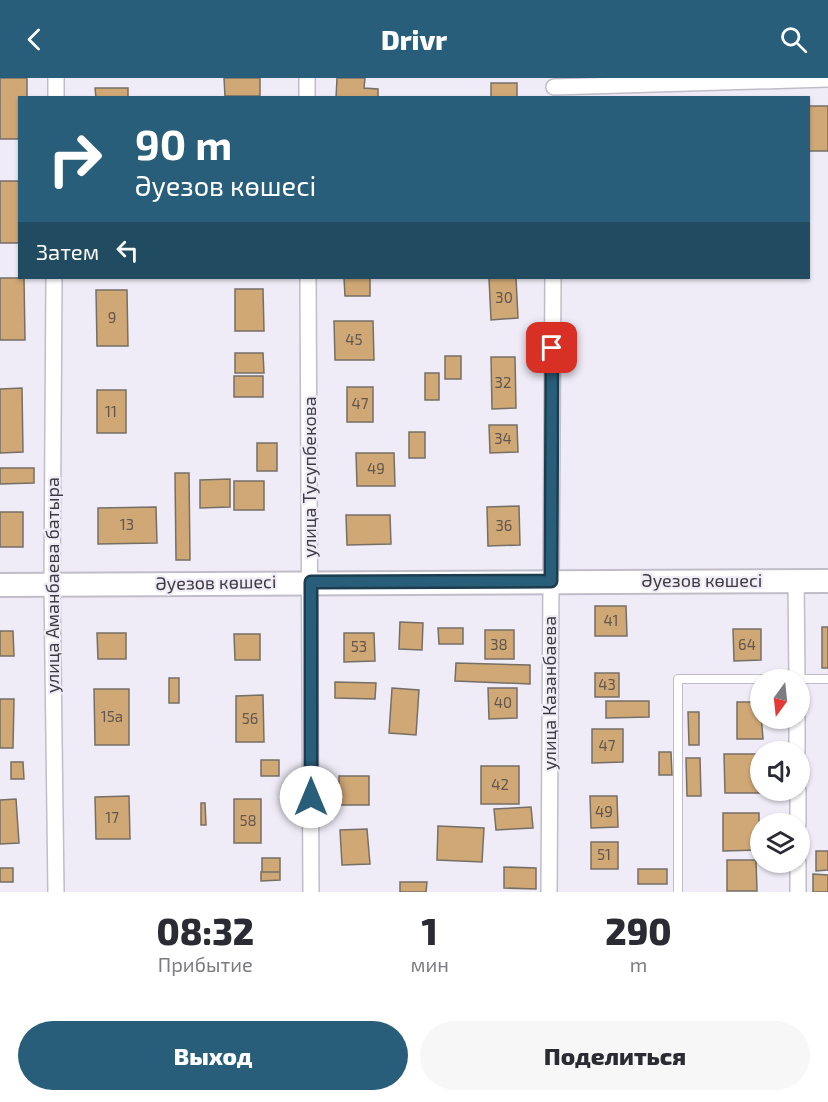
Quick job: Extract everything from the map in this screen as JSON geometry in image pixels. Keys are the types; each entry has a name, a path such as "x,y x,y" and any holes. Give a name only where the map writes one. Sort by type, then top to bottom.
{"main road":[{"name":"Әуезов көшесі","path":"0,585 828,581"}],"street":[{"path":"56,78 56,96"},
{"path":"307,78 307,96"},
{"path":"554,88 828,78"},
{"name":"улица Аманбаева батыра","path":"54,279 52,585 56,892"},
{"name":"улица Тусупбекова","path":"308,279 311,892"},
{"name":"улица Казанбаева","path":"549,892 553,279"},
{"path":"796,580 797,669"},
{"path":"798,873 798,892"}],"lane":[{"path":"678,892 678,679 750,679"},
{"path":"810,679 828,679"}],"building":[{"path":"0,78 27,78 27,96 18,96 18,139 0,139"},
{"path":"224,78 260,78 260,96 225,96"},
{"path":"337,78 365,78 364,88 378,89 378,96 336,96"},
{"path":"491,83 517,83 517,96 491,96"},
{"path":"95,88 128,88 128,96 96,96"},
{"path":"810,106 828,106 828,151 810,151"},
{"path":"0,181 18,181 18,243 0,243"},
{"path":"0,278 24,279 25,340 0,340"},
{"path":"344,279 370,279 370,296 345,296"},
{"path":"489,279 516,279 518,318 491,320"},
{"path":"235,289 263,289 264,331 235,331"},
{"path":"96,290 127,290 128,346 97,346"},
{"path":"334,321 373,321 374,360 335,360"},
{"path":"235,353 263,353 264,373 235,373"},
{"path":"445,356 461,356 461,379 445,379"},
{"path":"491,357 515,357 516,408 492,409"},
{"path":"425,373 439,373 439,400 425,400"},
{"path":"234,376 263,376 263,397 234,397"},
{"path":"347,387 373,387 373,422 347,422"},
{"path":"22,388 23,452 0,453 0,389"},
{"path":"97,390 126,390 126,433 97,433"},
{"path":"489,425 517,425 518,452 490,453"},
{"path":"409,432 425,432 425,458 409,458"},
{"path":"257,443 277,443 277,471 257,471"},
{"path":"356,453 394,453 395,486 357,486"},
{"path":"0,468 34,468 34,483 0,484"},
{"path":"175,473 189,473 190,560 176,560"},
{"path":"230,479 230,507 200,508 200,480"},
{"path":"234,481 264,481 264,510 234,510"},
{"path":"519,506 520,545 488,546 487,507"},
{"path":"156,507 157,543 98,544 98,508"},
{"path":"0,512 23,512 23,547 0,547"},
{"path":"346,515 390,515 391,544 347,545"},
{"path":"595,606 626,606 627,636 595,636"},
{"path":"400,622 423,623 422,650 399,649"},
{"path":"822,627 828,627 828,668 822,668"},
{"path":"438,628 463,628 463,644 439,644"},
{"path":"733,629 761,629 761,660 734,661"},
{"path":"485,630 514,630 514,659 485,659"},
{"path":"0,631 13,631 14,656 0,656"},
{"path":"97,633 126,633 126,659 98,659"},
{"path":"344,633 374,633 375,661 344,662"},
{"path":"234,634 260,634 260,660 235,660"},
{"path":"456,663 530,665 530,684 455,681"},
{"path":"595,673 619,673 619,697 595,697"},
{"path":"169,678 179,678 179,703 169,703"},
{"path":"335,682 376,683 375,699 335,698"},
{"path":"392,688 419,690 416,735 389,733"},
{"path":"488,688 517,688 517,718 489,719"},
{"path":"94,689 129,689 129,745 95,745"},
{"path":"263,695 264,742 236,742 236,696"},
{"path":"0,699 14,699 13,748 0,748"},
{"path":"606,701 649,701 649,717 606,718"},
{"path":"737,702 750,702 750,729 762,729 763,739 737,739"},
{"path":"688,712 699,712 699,745 689,745"},
{"path":"592,729 623,729 623,762 592,763"},
{"path":"659,752 671,752 672,775 659,775"},
{"path":"724,754 750,754 750,793 725,793"},
{"path":"686,758 700,758 701,796 687,796"},
{"path":"261,760 279,760 279,776 261,776"},
{"path":"11,762 23,762 24,779 11,779"},
{"path":"481,766 519,766 519,804 481,804"},
{"path":"339,776 369,776 369,805 339,805"},
{"path":"129,796 130,839 96,839 95,797"},
{"path":"590,796 617,796 618,827 591,828"},
{"path":"16,799 19,843 0,844 0,800"},
{"path":"234,799 261,799 261,843 234,843"},
{"path":"201,803 205,803 206,825 201,825"},
{"path":"531,807 533,828 496,830 494,809"},
{"path":"723,813 750,813 750,850 723,851"},
{"path":"438,826 484,828 482,862 437,860"},
{"path":"367,829 370,864 342,865 340,830"},
{"path":"591,842 618,842 618,869 591,869"},
{"path":"816,851 828,851 828,870 816,871"},
{"path":"262,858 280,858 280,872 262,872"},
{"path":"727,860 750,860 750,873 756,873 757,891 727,891"},
{"path":"504,867 536,868 536,889 504,888"},
{"path":"0,868 13,868 13,882 0,882"},
{"path":"638,869 667,869 667,884 638,884"},
{"path":"261,872 280,872 280,880 261,881"},
{"path":"813,874 828,875 828,892 813,892"},
{"path":"400,882 427,882 426,892 400,892"}],"route":[{"path":"311,797 311,582 551,581 552,348"}]}
